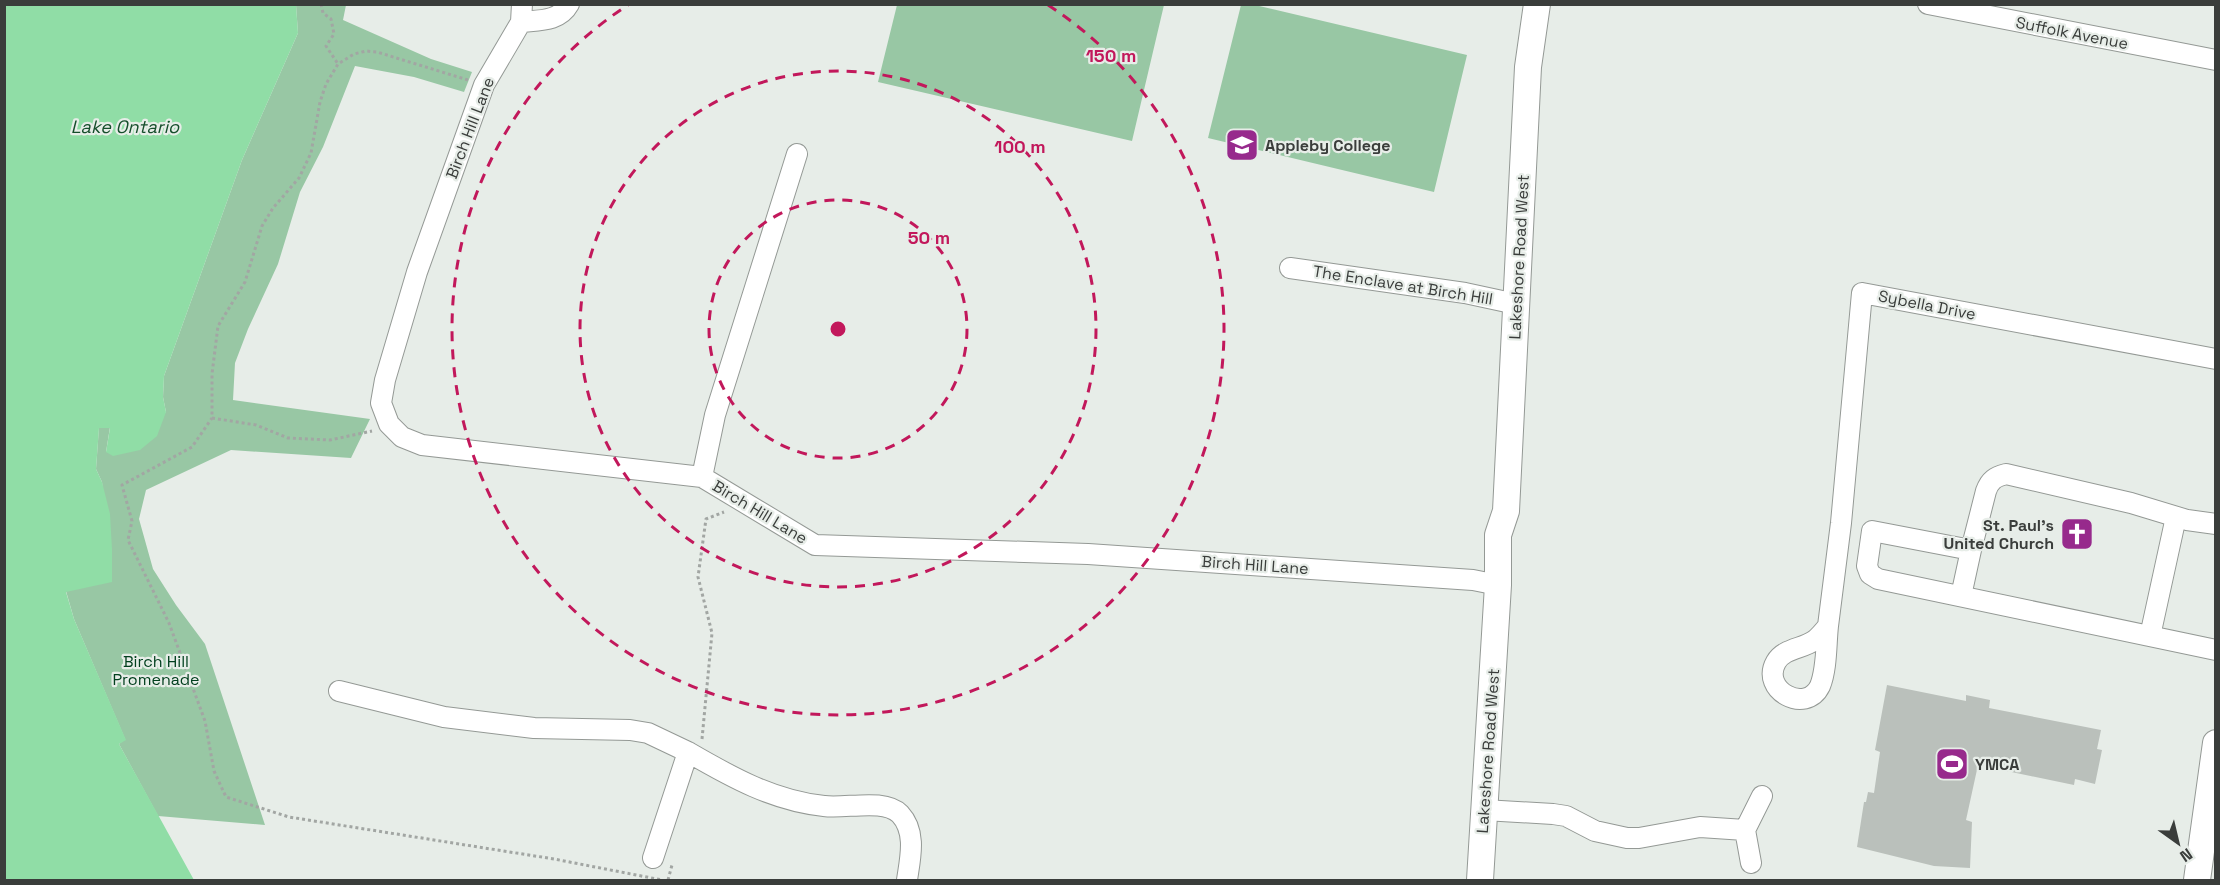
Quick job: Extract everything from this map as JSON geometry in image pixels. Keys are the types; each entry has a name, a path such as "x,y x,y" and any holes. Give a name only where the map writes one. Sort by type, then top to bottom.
{"main road":[{"name":"Lakeshore Road West","path":"1480,880 1498,585 1498,535 1506,511 1528,67 1537,4"},
{"path":"2197,880 2216,743"}],"street":[{"name":"Birch Hill Lane","path":"569,4 563,12 550,19 522,13 484,85 417,272 385,380 381,403 389,424 402,437 422,445 702,477 815,545 1088,554 1473,580 1498,585"},
{"name":"Suffolk Avenue","path":"1928,4 2216,60"},
{"path":"702,477 715,416 797,154"},
{"name":"The Enclave at Birch Hill","path":"1290,268 1465,293 1516,304"},
{"name":"Sybella Drive","path":"1828,626 1841,524 1863,293 2216,359"},
{"path":"1961,596 1986,490 1989,482 2006,474 2131,503 2176,517 2216,524"},
{"path":"2150,636 2176,517"},
{"path":"1841,524 1971,550"},
{"path":"1872,531 1867,566 1870,574 1878,579 2216,650"},
{"path":"339,691 444,717 534,728 630,730 648,733 781,799 807,805 838,808 888,805 900,814 908,825 912,839 907,880"},
{"path":"663,859 693,755"},
{"path":"1751,863 1745,830 1762,796"},
{"path":"1484,810 1553,813 1566,816 1595,831 1627,838 1700,827 1745,830"}],"path":[{"path":"321,4 322,13 331,19 334,34 326,46 338,64"},
{"path":"484,85 378,52 366,51 354,54 338,64 330,75 320,102 311,153 298,178 273,207 262,226 245,282 218,326 212,374 212,418 192,447 122,485 132,521 128,540 169,623 205,721 213,771 226,797 289,817 662,880"},
{"path":"212,418 256,425 288,438 330,440 372,431"},
{"path":"693,755 712,633 698,577 706,519 746,503"},
{"path":"663,859 669,880"}],"green space":[{"name":"Birch Hill Promenade","path":"296,5 346,5 343,20 431,59 472,72 464,92 414,77 355,66 323,147 300,192 278,264 235,363 233,400 370,419 351,458 231,450 146,490 139,519 153,569 205,644 265,825 158,816 119,744 125,739 74,619 66,591 112,581 102,482 96,469 99,427 110,427 106,452 166,412 163,397 164,376 242,160 298,33"},
{"path":"897,5 1164,5 1132,141 878,82"},
{"path":"1241,5 1255,5 1467,55 1434,192 1208,138"}],"water":[{"name":"Lake Ontario","path":"5,4 296,5 298,33 242,160 164,376 163,397 166,412 157,436 140,450 113,456 106,452 110,428 99,428 96,469 102,482 110,514 112,582 66,592 74,619 126,740 119,744 194,880 5,880"}],"building":[{"path":"1887,685 1966,701 1966,695 1990,700 1989,708 2101,730 2097,749 2102,750 2095,784 2075,779 2074,785 1978,765 1966,820 1972,822 1970,868 1934,866 1857,847 1864,802 1866,802 1868,792 1874,793 1880,752 1875,750"}],"place":[{"name":"Appleby College","path":"1242,145"},
{"name":"St. Paul's United Church","path":"2077,534"},
{"name":"YMCA","path":"1952,764"}]}
